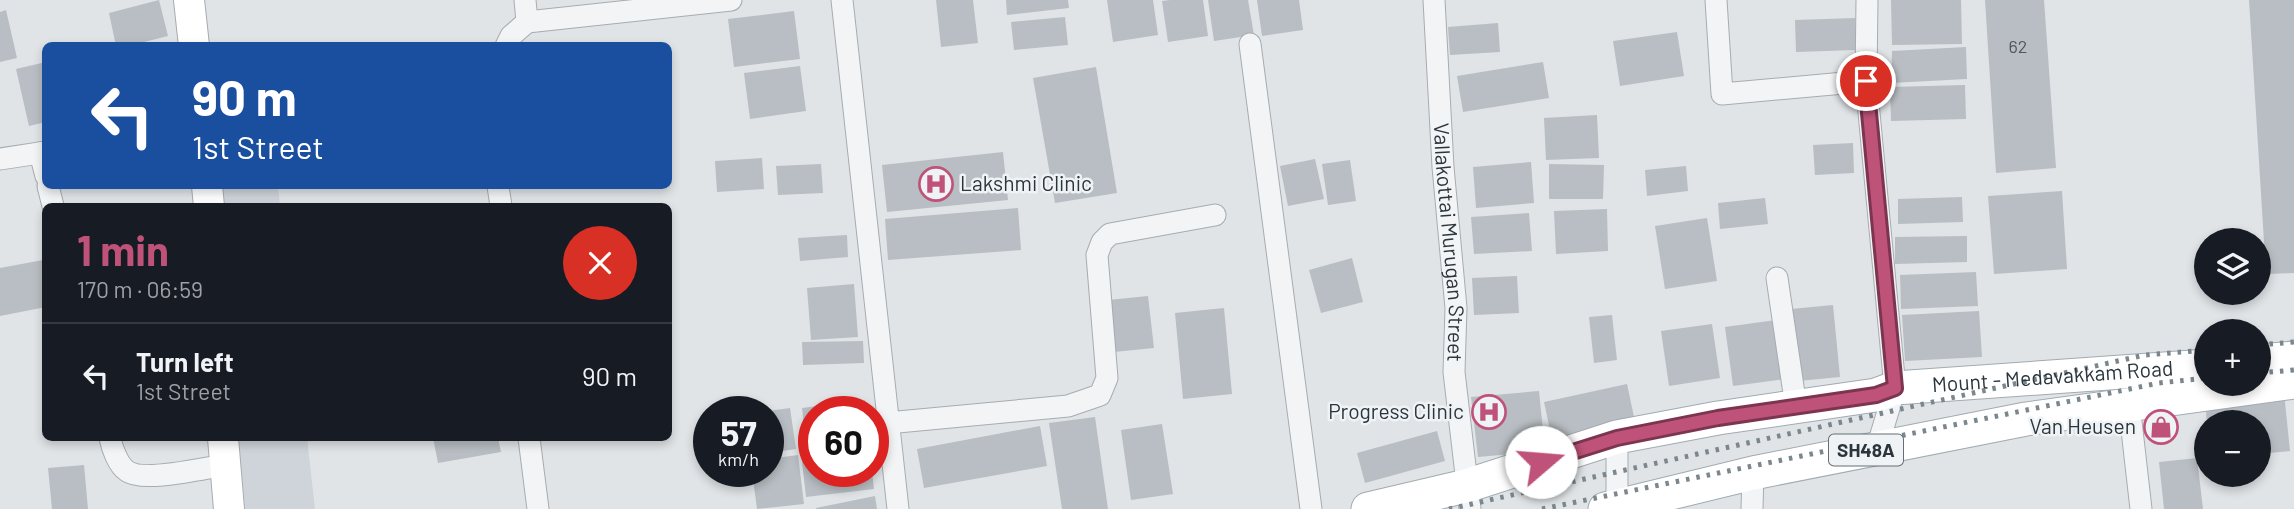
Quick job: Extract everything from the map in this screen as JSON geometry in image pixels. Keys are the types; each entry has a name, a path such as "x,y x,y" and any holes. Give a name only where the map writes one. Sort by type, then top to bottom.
{"main road":[{"path":"2271,360 2294,358"},
{"name":"Mount - Medavakkam Road","path":"1368,509 1468,498 1617,438 1718,418 1876,395 1895,388 2194,367"},
{"name":"Mount - Medavakkam Road","path":"1613,508 1753,472 2026,419 2294,382"}],"street":[{"path":"188,0 193,42"},
{"path":"525,0 527,22"},
{"path":"508,42 527,22 731,0"},
{"path":"842,0 884,396"},
{"name":"Vallakottai Murugan Street","path":"1434,0 1443,167 1456,309 1454,372 1468,498"},
{"path":"1716,0 1722,94 1866,81"},
{"path":"1867,0 1866,81 1895,388 1877,448"},
{"path":"1250,44 1311,509"},
{"path":"0,159 42,152"},
{"path":"889,424 1068,407 1100,395 1107,378 1097,255 1101,242 1110,234 1215,215"},
{"path":"1777,278 1796,407"},
{"path":"2129,404 2141,509"},
{"path":"1613,508 1617,438"},
{"path":"889,439 898,509"},
{"path":"111,441 125,471 139,477 224,451 229,509"},
{"path":"529,441 538,509"},
{"path":"1752,509 1753,472"}],"shaded area":[{"path":"213,189 278,189 280,203 215,203"},
{"path":"238,441 307,441 315,509 245,509"}],"building":[{"path":"159,0 168,36 144,42 115,42 109,13"},
{"path":"936,0 973,0 978,43 941,47"},
{"path":"1006,0 1068,0 1069,8 1007,15"},
{"path":"1107,0 1153,0 1158,35 1113,42"},
{"path":"1203,0 1208,36 1168,42 1162,1"},
{"path":"1208,0 1248,0 1254,35 1214,41"},
{"path":"1257,0 1299,0 1303,30 1262,36"},
{"path":"1891,0 1961,0 1962,44 1892,45"},
{"path":"1985,0 2044,0 2056,168 1996,173"},
{"path":"2249,0 2294,0 2294,273 2271,274 2271,228 2263,228"},
{"path":"6,10 17,58 0,62 0,12"},
{"path":"794,11 800,59 734,67 728,19"},
{"path":"1065,17 1068,45 1014,50 1011,22"},
{"path":"1855,18 1856,50 1796,52 1795,20"},
{"path":"1498,23 1500,52 1450,55 1448,27"},
{"path":"1677,32 1684,76 1620,86 1613,41"},
{"path":"1966,47 1967,79 1891,83 1892,51"},
{"path":"1543,62 1549,98 1463,112 1457,76"},
{"path":"42,63 42,123 29,126 16,69"},
{"path":"800,66 806,111 750,119 744,73"},
{"path":"1096,67 1117,193 1055,203 1033,78"},
{"path":"1965,85 1966,119 1891,121 1890,87"},
{"path":"1597,115 1599,158 1546,160 1544,118"},
{"path":"1853,143 1854,173 1815,175 1813,145"},
{"path":"1003,152 1008,200 887,212 882,165"},
{"path":"762,158 764,189 717,192 715,161"},
{"path":"1315,159 1324,199 1288,206 1280,166"},
{"path":"1350,160 1356,201 1328,205 1322,164"},
{"path":"1531,162 1534,203 1476,208 1473,167"},
{"path":"821,164 823,193 778,195 776,166"},
{"path":"1549,164 1604,165 1603,199 1549,199"},
{"path":"1686,166 1688,191 1647,196 1645,170"},
{"path":"2062,191 2067,269 1994,274 1988,196"},
{"path":"1962,197 1963,222 1898,224 1898,199"},
{"path":"1765,198 1768,224 1720,229 1718,203"},
{"path":"1018,208 1021,250 888,260 885,219"},
{"path":"1607,209 1608,251 1556,254 1554,211"},
{"path":"1529,213 1532,251 1474,254 1471,217"},
{"path":"1707,218 1717,281 1665,289 1655,226"},
{"path":"847,235 848,257 800,261 798,238"},
{"path":"1967,236 1967,262 1895,264 1895,237"},
{"path":"1352,258 1363,302 1321,313 1309,270"},
{"path":"42,260 42,308 0,316 0,268"},
{"path":"1976,272 1978,306 1901,309 1900,275"},
{"path":"1517,276 1519,313 1474,315 1472,278"},
{"path":"854,284 858,337 811,340 807,288"},
{"path":"1148,296 1154,348 1114,352 1108,300"},
{"path":"1833,305 1840,377 1798,381 1791,309"},
{"path":"1224,308 1232,394 1183,399 1175,313"},
{"path":"1979,311 1982,357 1905,361 1902,315"},
{"path":"1612,315 1617,360 1594,363 1589,317"},
{"path":"1776,320 1786,379 1733,386 1725,327"},
{"path":"1712,324 1720,378 1669,386 1661,331"},
{"path":"863,341 864,363 803,365 802,342"},
{"path":"1627,384 1637,431 1554,449 1544,402"},
{"path":"1539,391 1545,451 1478,457 1471,397"},
{"path":"2284,392 2290,451 2271,453 2271,410 2206,410 2205,402 2271,396 2271,394"},
{"path":"790,408 796,449 784,451 784,409"},
{"path":"1095,417 1108,509 1062,509 1049,423"},
{"path":"1162,424 1173,494 1131,500 1121,430"},
{"path":"1040,426 1047,466 924,488 917,449"},
{"path":"1437,431 1445,461 1365,483 1357,453"},
{"path":"434,441 499,441 501,452 438,463"},
{"path":"798,455 798,487 802,487 804,504 757,509 754,487 784,487 784,457"},
{"path":"2194,458 2194,487 2200,487 2203,509 2164,509 2159,462"},
{"path":"84,465 88,509 52,509 48,468"},
{"path":"805,487 874,487 874,489 806,497"},
{"path":"875,496 877,509 816,509 816,508"}],"railway":[{"path":"2271,344 2294,342"},
{"path":"1449,509 2145,355 2194,351"},
{"path":"2271,372 2294,370"},
{"path":"1542,509 2159,383 2194,379"}],"place":[{"name":"Lakshmi Clinic","path":"936,184"},
{"name":"Progress Clinic","path":"1489,412"},
{"name":"Van Heusen","path":"2161,427"}],"route":[{"path":"1541,462 1617,438 1718,418 1876,395 1895,388 1866,81"}]}
